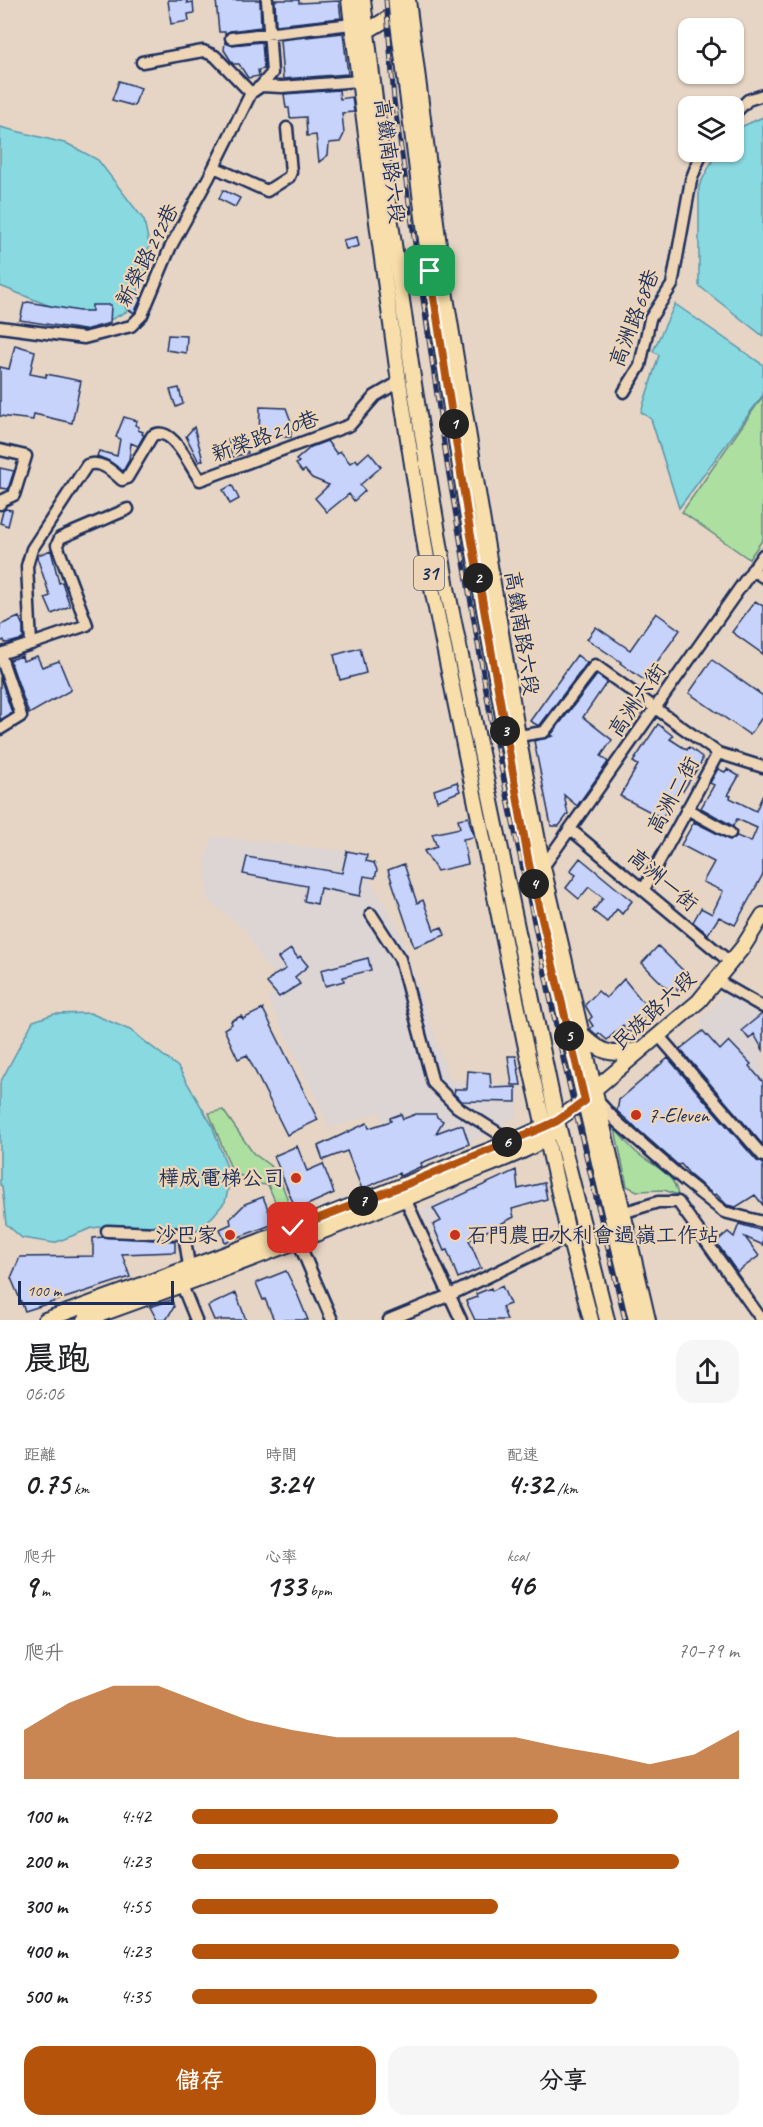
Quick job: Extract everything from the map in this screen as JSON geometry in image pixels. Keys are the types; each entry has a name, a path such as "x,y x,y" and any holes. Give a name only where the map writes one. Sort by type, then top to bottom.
{"main road":[{"name":"高鐵南路六段","path":"349,0 399,382 424,542 545,1133"},
{"name":"高鐵南路六段","path":"363,0 385,181 414,384 447,588 557,1121"},
{"name":"高鐵南路六段","path":"402,4 430,271 467,513 529,864 592,1097"},
{"name":"高鐵南路六段","path":"402,4 444,285 518,736 543,867 584,1036 592,1097"},
{"path":"367,31 390,18 402,4"},
{"path":"467,513 491,572"},
{"path":"424,542 447,588"},
{"name":"民族路六段","path":"85,1320 185,1277 403,1193 525,1149 557,1121 592,1097 699,1000 731,963 763,915"},
{"path":"584,1036 595,1047 614,1054 646,1047"},
{"name":"31","path":"592,1097 648,1320"},
{"name":"31","path":"592,1097 636,1320"},
{"name":"31","path":"557,1121 607,1320"},
{"name":"民族路六段","path":"403,1193 510,1141 545,1133"},
{"name":"31","path":"545,1133 591,1320"},
{"name":"民族路六段","path":"45,1320 185,1277"}],"street":[{"path":"142,62 203,51 214,56 250,93 261,86 272,73 267,0"},
{"path":"231,38 352,24"},
{"path":"261,86 282,87 358,81"},
{"name":"新榮路292巷","path":"0,327 84,338 131,326 142,315 170,248 214,167 250,93"},
{"path":"744,104 763,94"},
{"path":"214,167 267,191 289,177 291,172 287,128"},
{"name":"高洲路68巷","path":"624,392 640,366 650,319 672,285 691,180 698,162"},
{"name":"新榮路210巷","path":"31,644 27,566 32,549 87,465 92,463 110,468 122,480 127,478 153,436 158,432 163,432 174,440 200,480 350,426 375,396 399,382"},
{"path":"0,450 26,456 14,495 1,501 0,504"},
{"path":"0,729 21,716 5,683 0,654 87,625 57,545 60,538 128,509"},
{"name":"高洲六街","path":"543,867 763,555"},
{"path":"752,570 763,577"},
{"path":"518,736 544,732 596,665 718,753 763,767"},
{"name":"高洲二街","path":"644,888 718,753"},
{"path":"687,809 730,833"},
{"name":"高洲一街","path":"570,829 644,888 731,963"},
{"path":"371,914 400,959 433,1083 457,1107 525,1149"},
{"path":"717,980 763,1007"},
{"path":"658,1035 763,1156"},
{"path":"592,1097 617,1122 724,1212 763,1222"},
{"path":"678,1202 685,1181"},
{"path":"403,1193 461,1320"},
{"path":"622,1213 658,1202 678,1202"},
{"path":"678,1202 762,1320"},
{"path":"107,1231 184,1234 185,1277 196,1320"},
{"path":"296,1235 332,1320"},
{"path":"389,1320 450,1295 569,1237"}],"shaded area":[{"path":"213,836 352,852 396,922 450,1080 521,1086 516,1117 404,1173 379,1113 330,1128 267,997 290,991 263,962 246,931 207,899 205,857"},
{"path":"727,991 763,1012 763,1151 712,1091 737,1070 698,1022"},
{"path":"462,1190 485,1240 444,1259 421,1210"}],"green space":[{"path":"763,396 763,539 749,559 682,512"},
{"path":"223,1110 253,1153 277,1171 295,1220 285,1224 268,1185 256,1184 232,1171 209,1113"},
{"path":"615,1129 637,1153 668,1175 678,1195 664,1190 637,1191 627,1186"}],"water":[{"path":"763,117 763,336 699,286 699,186 712,162 744,162 744,126"},
{"path":"0,127 68,144 98,160 144,220 149,244 147,269 136,297 126,312 108,321 70,318 50,306 0,286"},
{"path":"675,304 763,365 763,395 679,508 651,419 641,412 659,355 653,351"},
{"path":"90,1013 130,1030 178,1067 212,1125 229,1173 228,1190 225,1202 213,1216 202,1227 191,1233 115,1225 92,1228 54,1243 22,1238 6,1224 2,1186 0,1185 0,1083 33,1021 54,1014"}],"building":[{"path":"168,0 193,2 194,13 188,14 189,21 171,24"},
{"path":"216,0 260,0 261,27 230,31 225,34 225,32 219,32"},
{"path":"275,0 299,0 299,3 339,1 341,18 276,25"},
{"path":"343,33 348,74 283,79 280,40"},
{"path":"225,42 232,45 262,42 264,69 258,70 259,76 248,78 239,64 233,64 224,50"},
{"path":"119,81 141,88 134,106 112,100"},
{"path":"339,90 340,99 352,97 354,112 342,113 344,134 340,142 329,143 328,155 319,162 316,135 307,136 306,117 290,118 284,94"},
{"path":"223,190 240,198 235,207 219,199"},
{"path":"357,237 359,246 346,249 343,240"},
{"path":"134,294 141,298 134,313 126,308"},
{"path":"24,303 79,311 92,311 92,305 111,305 110,323 84,330 20,320"},
{"path":"168,335 187,336 186,353 166,350"},
{"path":"15,345 35,351 30,374 46,377 46,374 81,381 72,423 34,414 33,420 0,416 0,367 9,369"},
{"path":"179,388 183,404 176,407 170,390"},
{"path":"260,407 286,408 292,424 291,437 259,436"},
{"path":"124,417 137,421 135,425 144,435 138,446 131,443 129,460 123,471 97,456 99,451 117,456 120,439 116,437"},
{"path":"194,427 203,460 199,462 186,436"},
{"path":"243,436 248,453 232,457 228,439"},
{"path":"327,441 337,454 340,451 350,463 356,459 358,462 369,452 381,467 360,485 365,491 354,501 349,494 327,512 315,498 329,485 312,478 305,470 302,472 296,460 311,447"},
{"path":"0,468 14,471 8,489 0,488"},
{"path":"232,485 239,499 230,504 223,490"},
{"path":"12,510 8,526 0,523 3,511"},
{"path":"51,550 59,583 62,582 70,606 52,614 45,598 50,596 37,557"},
{"path":"755,601 763,606 763,654 732,632"},
{"path":"656,613 680,630 644,680 587,639 596,627 630,650"},
{"path":"19,617 23,626 23,639 0,642 0,625"},
{"path":"360,648 366,673 340,680 334,655"},
{"path":"577,655 587,663 540,725 530,721"},
{"path":"22,656 23,661 37,656 42,667 59,661 71,690 29,714 10,660"},
{"path":"712,660 763,696 763,716 750,735 689,693"},
{"path":"597,675 607,682 583,717 612,740 601,756 608,762 577,806 564,795 568,814 559,826 551,826 534,741 553,736 551,735"},
{"path":"0,677 12,713 0,720"},
{"path":"658,724 673,736 670,739 687,750 689,747 702,757 702,761 683,791 679,788 662,818 620,796 638,765 633,762"},
{"path":"718,769 725,772 727,769 739,776 728,795 731,796 730,798 756,811 763,794 763,874 735,925 719,917 708,934 693,922 701,908 712,914 723,891 703,882 714,862 681,845 694,822 730,840 737,836 751,842 757,828 737,819 733,826 701,808 714,785 710,783"},
{"path":"457,782 460,791 437,801 434,790"},
{"path":"468,817 474,837 463,839 468,864 437,871 424,851 437,847 432,834 460,828 458,819"},
{"path":"347,851 367,855 366,861 374,863 377,870 375,878 364,876 360,896 320,888 317,904 304,901 307,886 243,874 247,857 342,873"},
{"path":"580,858 632,901 622,914 617,909 607,922 593,911 603,898 589,887 579,899 566,888 576,875 570,871"},
{"path":"404,864 417,903 423,900 434,930 442,927 445,935 414,947 388,870"},
{"path":"658,946 691,978 678,991 675,987 670,992 642,963"},
{"path":"291,949 308,966 295,977 300,984 279,997 267,983 273,976 286,969 278,958"},
{"path":"368,958 371,970 343,977 344,981 325,986 321,970"},
{"path":"624,979 651,1012 629,1033 623,1025 607,1040 590,1029 593,1026 589,1020 592,1017 585,1005 598,991 606,998"},
{"path":"263,1009 318,1120 287,1135 247,1055 238,1059 224,1029 232,1024 231,1021 241,1016 243,1019"},
{"path":"762,1014 763,1050 754,1034 749,1039 742,1030"},
{"path":"703,1031 720,1050 729,1041 751,1064 749,1066 763,1082 763,1145 680,1049"},
{"path":"508,1056 516,1056 521,1085 512,1085"},
{"path":"668,1058 757,1161 763,1163 763,1205 755,1195 736,1207 727,1205 617,1111 619,1100"},
{"path":"468,1071 490,1073 491,1088 516,1087 516,1102 462,1101 454,1094 455,1089 467,1089"},
{"path":"401,1114 403,1119 416,1114 436,1114 443,1121 436,1133 458,1125 463,1126 469,1144 421,1163 422,1166 400,1176 399,1173 362,1189 347,1151 323,1160 318,1146 367,1123 369,1128 391,1121 390,1118"},
{"name":"樺成電梯公司","path":"297,1146 307,1171 323,1164 334,1193 296,1210 274,1156"},
{"path":"516,1170 518,1189 544,1183 547,1199 512,1209 514,1217 469,1240 481,1268 458,1278 447,1250 444,1251 433,1225 441,1221 433,1208"},
{"path":"263,1197 274,1224 225,1242 220,1229 231,1224 230,1219 245,1204"},
{"path":"739,1224 763,1231 763,1245 745,1237 759,1256 737,1272 716,1242 728,1232 734,1237"},
{"path":"93,1238 175,1241 175,1252 122,1254 130,1277 25,1311 11,1278 20,1257 93,1256"},
{"path":"286,1271 308,1320 274,1320 265,1299 263,1300 256,1283"},
{"path":"502,1286 510,1304 502,1307 507,1320 475,1320 466,1301 477,1297 476,1294 491,1288 492,1291"},
{"path":"236,1293 246,1320 214,1320 208,1306"},
{"path":"172,1300 174,1307 166,1320 157,1320 150,1307"}],"railway":[{"path":"386,0 394,100 447,464 491,720 563,1059 625,1320"}],"place":[{"name":"7-Eleven","path":"636,1115"},
{"name":"樺成電梯公司","path":"296,1178"},
{"name":"沙巴家","path":"230,1235"},
{"name":"石門農田水利會過嶺工作站","path":"455,1235"}],"route":[{"path":"293,1228 544,1127 557,1121 585,1101 529,864 467,513 430,271"}]}
